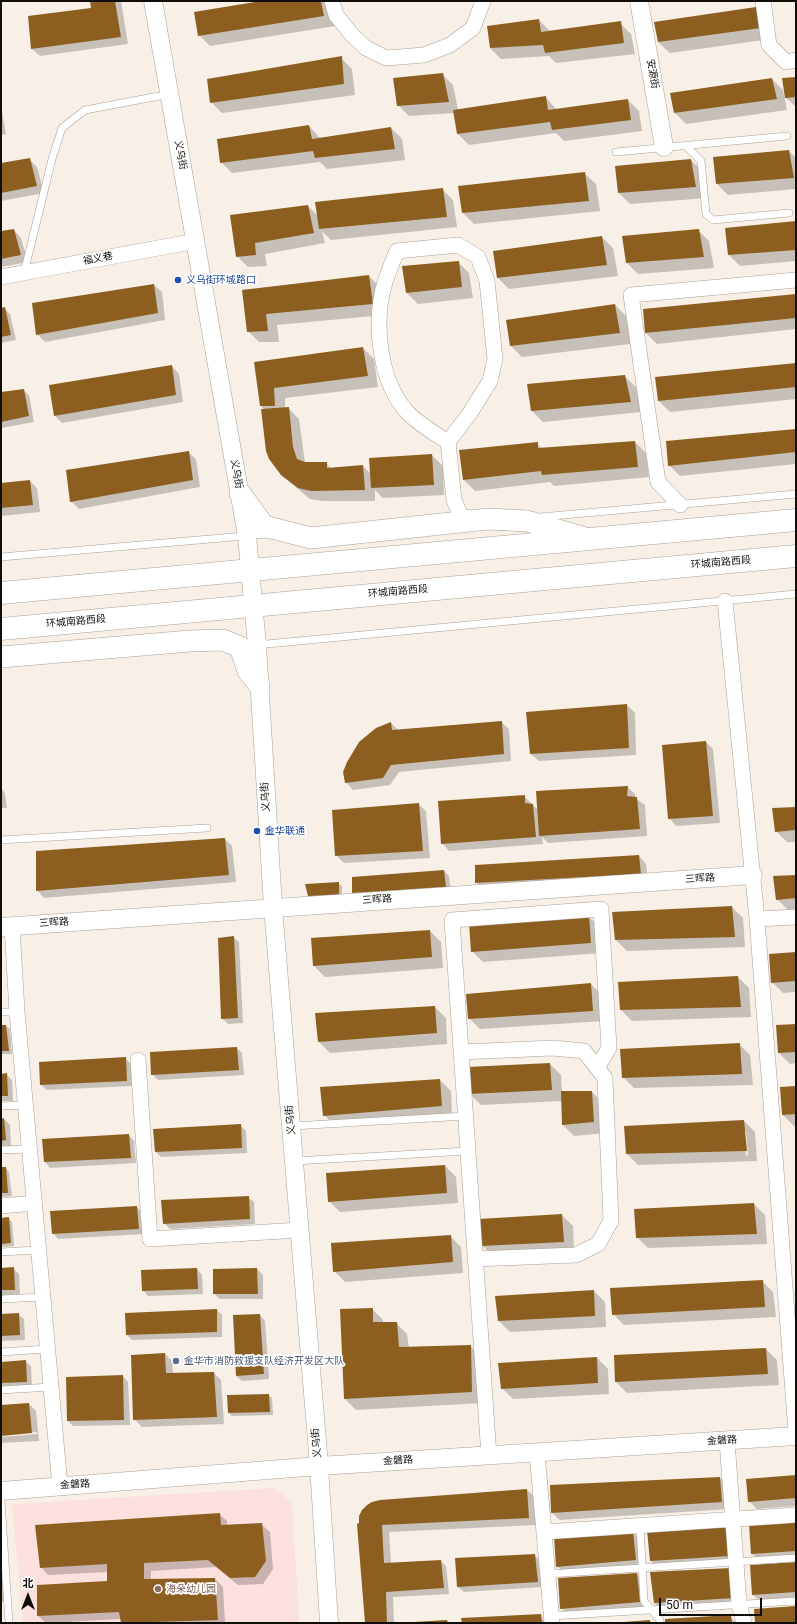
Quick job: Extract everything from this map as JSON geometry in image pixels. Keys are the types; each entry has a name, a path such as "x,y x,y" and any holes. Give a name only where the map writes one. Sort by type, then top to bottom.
{"main road":[{"path":"240,493 264,526 311,538 471,518 527,521 589,539"},
{"path":"1,593 796,520"},
{"name":"环城南路西段","path":"1,629 796,556"},
{"path":"1,656 190,641 223,640 240,647 248,671 259,685"}],"street":[{"name":"义乌街","path":"153,1 247,536 253,606 240,647"},
{"path":"332,1 336,15 352,34 366,48 386,58 424,55 450,45 473,28 483,1"},
{"name":"安源街","path":"639,1 664,147"},
{"path":"763,1 769,45 786,62 796,60"},
{"name":"福义巷","path":"1,277 196,241"},
{"path":"448,442 408,412 392,391 384,367 380,340 380,316 384,283 396,251 458,246 478,257 487,281 495,359 490,382 448,442 454,500 471,518"},
{"path":"680,505 658,482 631,295 796,280"},
{"path":"725,601 757,919 796,1432"},
{"name":"义乌街","path":"259,685 273,907 319,1466 329,1623"},
{"name":"三晖路","path":"7,927 273,907 752,875"},
{"path":"489,1456 452,920 601,909 609,1048 597,1068"},
{"path":"757,919 796,917"},
{"path":"7,927 26,1105 46,1349 60,1486"},
{"path":"461,1052 553,1048 584,1051 605,1078 611,1221 598,1244 576,1255 475,1259"},
{"path":"138,1060 150,1239 300,1230"},
{"path":"1,1206 34,1203"},
{"name":"金磐路","path":"1,1491 319,1466 796,1436"},
{"path":"727,1441 739,1604 744,1623"},
{"path":"537,1453 551,1619"},
{"path":"544,1532 796,1515"}],"lane":[{"path":"24,273 52,159 62,128 84,110 170,94"},
{"path":"616,152 787,136"},
{"path":"686,145 701,161 706,214 713,220 789,214"},
{"path":"328,528 471,518 544,517 796,494"},
{"path":"1,557 312,530"},
{"path":"240,647 796,594"},
{"path":"1,840 207,828"},
{"path":"1,1012 17,1012"},
{"path":"1,1106 26,1105"},
{"path":"291,1126 466,1116"},
{"path":"1,1150 30,1149"},
{"path":"294,1161 468,1151"},
{"path":"1,1252 38,1250"},
{"path":"1,1299 42,1297"},
{"path":"1,1352 46,1349"},
{"path":"1,1390 51,1387"},
{"path":"1,1501 5,1614 9,1623"},
{"path":"640,1525 644,1601 660,1620 660,1623"},
{"path":"547,1574 796,1558"},
{"path":"551,1619 651,1609 796,1600"}],"shaded area":[{"name":"海朵幼儿园","path":"274,1488 292,1503 299,1623 23,1623 12,1504"}],"building":[{"path":"90,1 115,1 121,37 31,49 28,16 91,8"},
{"path":"261,1 321,1 324,16 198,36 194,12"},
{"path":"756,7 761,28 658,42 654,22"},
{"path":"539,19 541,32 621,21 624,43 545,53 543,45 490,48 487,26"},
{"path":"342,56 344,84 210,103 207,79"},
{"path":"443,73 449,102 397,106 393,78"},
{"path":"796,77 796,97 785,98 782,78"},
{"path":"772,78 777,99 674,113 670,93"},
{"path":"546,96 548,110 628,99 631,120 552,130 550,122 457,134 453,110"},
{"path":"309,125 312,139 391,127 395,149 315,158 313,151 220,163 217,139"},
{"path":"789,150 794,178 716,184 713,157"},
{"path":"30,158 37,186 1,193 1,163"},
{"path":"691,159 696,187 618,193 615,166"},
{"path":"585,172 589,201 462,213 458,186"},
{"path":"443,188 447,217 319,229 315,202"},
{"path":"308,205 314,233 255,243 256,255 236,257 230,215"},
{"path":"796,221 796,250 728,255 725,228"},
{"path":"14,229 21,255 1,259 1,231"},
{"path":"699,229 704,257 626,263 622,236"},
{"path":"602,236 607,265 497,278 493,251"},
{"path":"459,261 462,287 406,293 402,266"},
{"path":"369,275 373,304 266,314 268,331 247,332 242,290"},
{"path":"154,284 158,313 36,335 32,303"},
{"path":"796,294 796,318 645,333 643,309"},
{"path":"615,304 620,333 510,346 506,320"},
{"path":"5,307 11,335 1,337 1,308"},
{"path":"363,347 368,376 274,388 275,406 260,406 254,362"},
{"path":"796,363 796,387 658,401 655,377"},
{"path":"172,365 176,395 54,416 49,385"},
{"path":"625,375 631,402 531,411 527,384"},
{"path":"24,389 29,416 1,422 1,392"},
{"path":"289,407 293,447 297,459 305,462 327,462 327,468 363,465 365,490 311,491 298,488 281,475 269,459 266,451 261,409"},
{"path":"796,429 796,452 668,466 666,441"},
{"path":"635,441 638,467 542,475 541,471 463,480 459,450 538,442 538,448"},
{"path":"189,451 193,480 70,502 66,470"},
{"path":"432,454 434,485 371,488 369,458"},
{"path":"30,480 33,505 1,508 1,483"},
{"path":"627,704 629,748 530,754 526,712"},
{"path":"502,721 504,754 391,765 383,778 345,783 343,772 359,742 376,728 391,722 392,730"},
{"path":"706,741 713,816 668,819 662,745"},
{"path":"628,786 627,796 637,797 640,829 539,836 536,791"},
{"path":"525,795 525,803 533,804 536,837 441,844 438,801"},
{"path":"419,803 423,851 335,856 332,810"},
{"path":"796,807 796,830 775,832 772,808"},
{"path":"225,838 229,875 36,891 36,851"},
{"path":"639,855 641,874 475,883 475,865"},
{"path":"444,870 446,887 352,893 352,877"},
{"path":"796,875 796,898 776,900 773,876"},
{"path":"339,882 339,895 308,896 305,884"},
{"path":"732,906 735,937 615,940 612,912"},
{"path":"589,915 591,943 471,952 469,923"},
{"path":"430,930 432,957 313,966 311,938"},
{"path":"234,936 238,1018 221,1019 218,938"},
{"path":"796,952 796,981 771,983 769,954"},
{"path":"738,976 741,1007 620,1010 618,982"},
{"path":"591,983 593,1011 468,1019 466,994"},
{"path":"435,1006 437,1033 318,1042 315,1013"},
{"path":"796,1024 796,1052 778,1053 776,1025"},
{"path":"1,1025 6,1025 9,1051 1,1051"},
{"path":"740,1043 742,1074 622,1078 620,1049"},
{"path":"237,1047 239,1070 151,1075 150,1052"},
{"path":"126,1057 127,1081 40,1085 39,1062"},
{"path":"550,1063 552,1090 469,1094 467,1067"},
{"path":"7,1073 8,1096 1,1096 1,1074"},
{"path":"440,1079 442,1106 323,1116 320,1087"},
{"path":"796,1086 796,1114 782,1115 780,1087"},
{"path":"561,1091 592,1091 594,1122 562,1125"},
{"path":"4,1118 6,1140 1,1141 1,1119"},
{"path":"744,1120 747,1151 626,1154 624,1126"},
{"path":"241,1124 242,1148 155,1152 153,1129"},
{"path":"129,1134 131,1158 44,1162 42,1139"},
{"path":"445,1165 447,1193 328,1202 326,1173"},
{"path":"1,1167 6,1167 8,1193 1,1193"},
{"path":"249,1196 250,1219 163,1224 161,1200"},
{"path":"754,1203 757,1234 636,1238 634,1209"},
{"path":"137,1206 139,1229 52,1234 50,1211"},
{"path":"562,1214 564,1242 481,1246 479,1219"},
{"path":"9,1217 11,1243 1,1244 1,1218"},
{"path":"451,1235 453,1262 333,1272 331,1243"},
{"path":"14,1267 15,1290 1,1290 1,1268"},
{"path":"197,1268 198,1289 142,1291 141,1270"},
{"path":"257,1268 258,1294 213,1294 213,1269"},
{"path":"763,1280 765,1307 612,1315 610,1288"},
{"path":"594,1290 595,1316 498,1321 495,1296"},
{"path":"373,1308 373,1322 397,1322 399,1347 471,1345 472,1392 344,1399 340,1309"},
{"path":"217,1309 217,1332 126,1335 125,1313"},
{"path":"19,1313 20,1335 1,1336 1,1314"},
{"path":"260,1314 264,1374 236,1376 233,1315"},
{"path":"766,1348 768,1374 615,1382 614,1355"},
{"path":"165,1353 166,1373 214,1372 217,1417 133,1420 131,1355"},
{"path":"597,1357 598,1383 501,1389 498,1363"},
{"path":"26,1360 27,1382 1,1383 1,1362"},
{"path":"123,1375 124,1420 67,1421 66,1377"},
{"path":"269,1394 270,1412 228,1413 227,1395"},
{"path":"29,1403 32,1433 1,1436 1,1405"},
{"path":"796,1475 796,1498 748,1502 746,1479"},
{"path":"720,1477 722,1502 551,1513 550,1485"},
{"path":"527,1489 529,1518 382,1525 384,1563 441,1560 444,1588 386,1592 387,1623 365,1623 357,1524 359,1523 359,1516 362,1510 367,1505 380,1500"},
{"path":"220,1513 221,1525 262,1523 266,1561 255,1577 230,1578 208,1560 144,1563 144,1579 215,1578 218,1620 121,1623 119,1612 37,1616 37,1585 107,1581 107,1564 40,1568 35,1525"},
{"path":"796,1521 796,1551 751,1554 749,1524"},
{"path":"728,1526 730,1556 650,1561 647,1530"},
{"path":"633,1531 636,1560 556,1567 554,1536"},
{"path":"535,1554 538,1582 457,1587 455,1558"},
{"path":"796,1562 796,1592 752,1595 750,1565"},
{"path":"731,1568 734,1598 654,1603 650,1572"},
{"path":"637,1573 640,1602 560,1609 558,1578"},
{"path":"796,1606 796,1623 755,1623 754,1609"},
{"path":"541,1614 542,1623 462,1623 461,1618"},
{"path":"731,1615 732,1623 665,1623 665,1619"},
{"path":"447,1620 448,1623 413,1623 413,1622"},
{"path":"650,1620 650,1623 624,1623 624,1622"}],"place":[{"name":"义乌街环城路口","path":"178,280"},
{"name":"金华联通","path":"257,831"},
{"name":"金华市消防救援支队经济开发区大队","path":"176,1361"},
{"name":"海朵幼儿园","path":"158,1589"}]}
